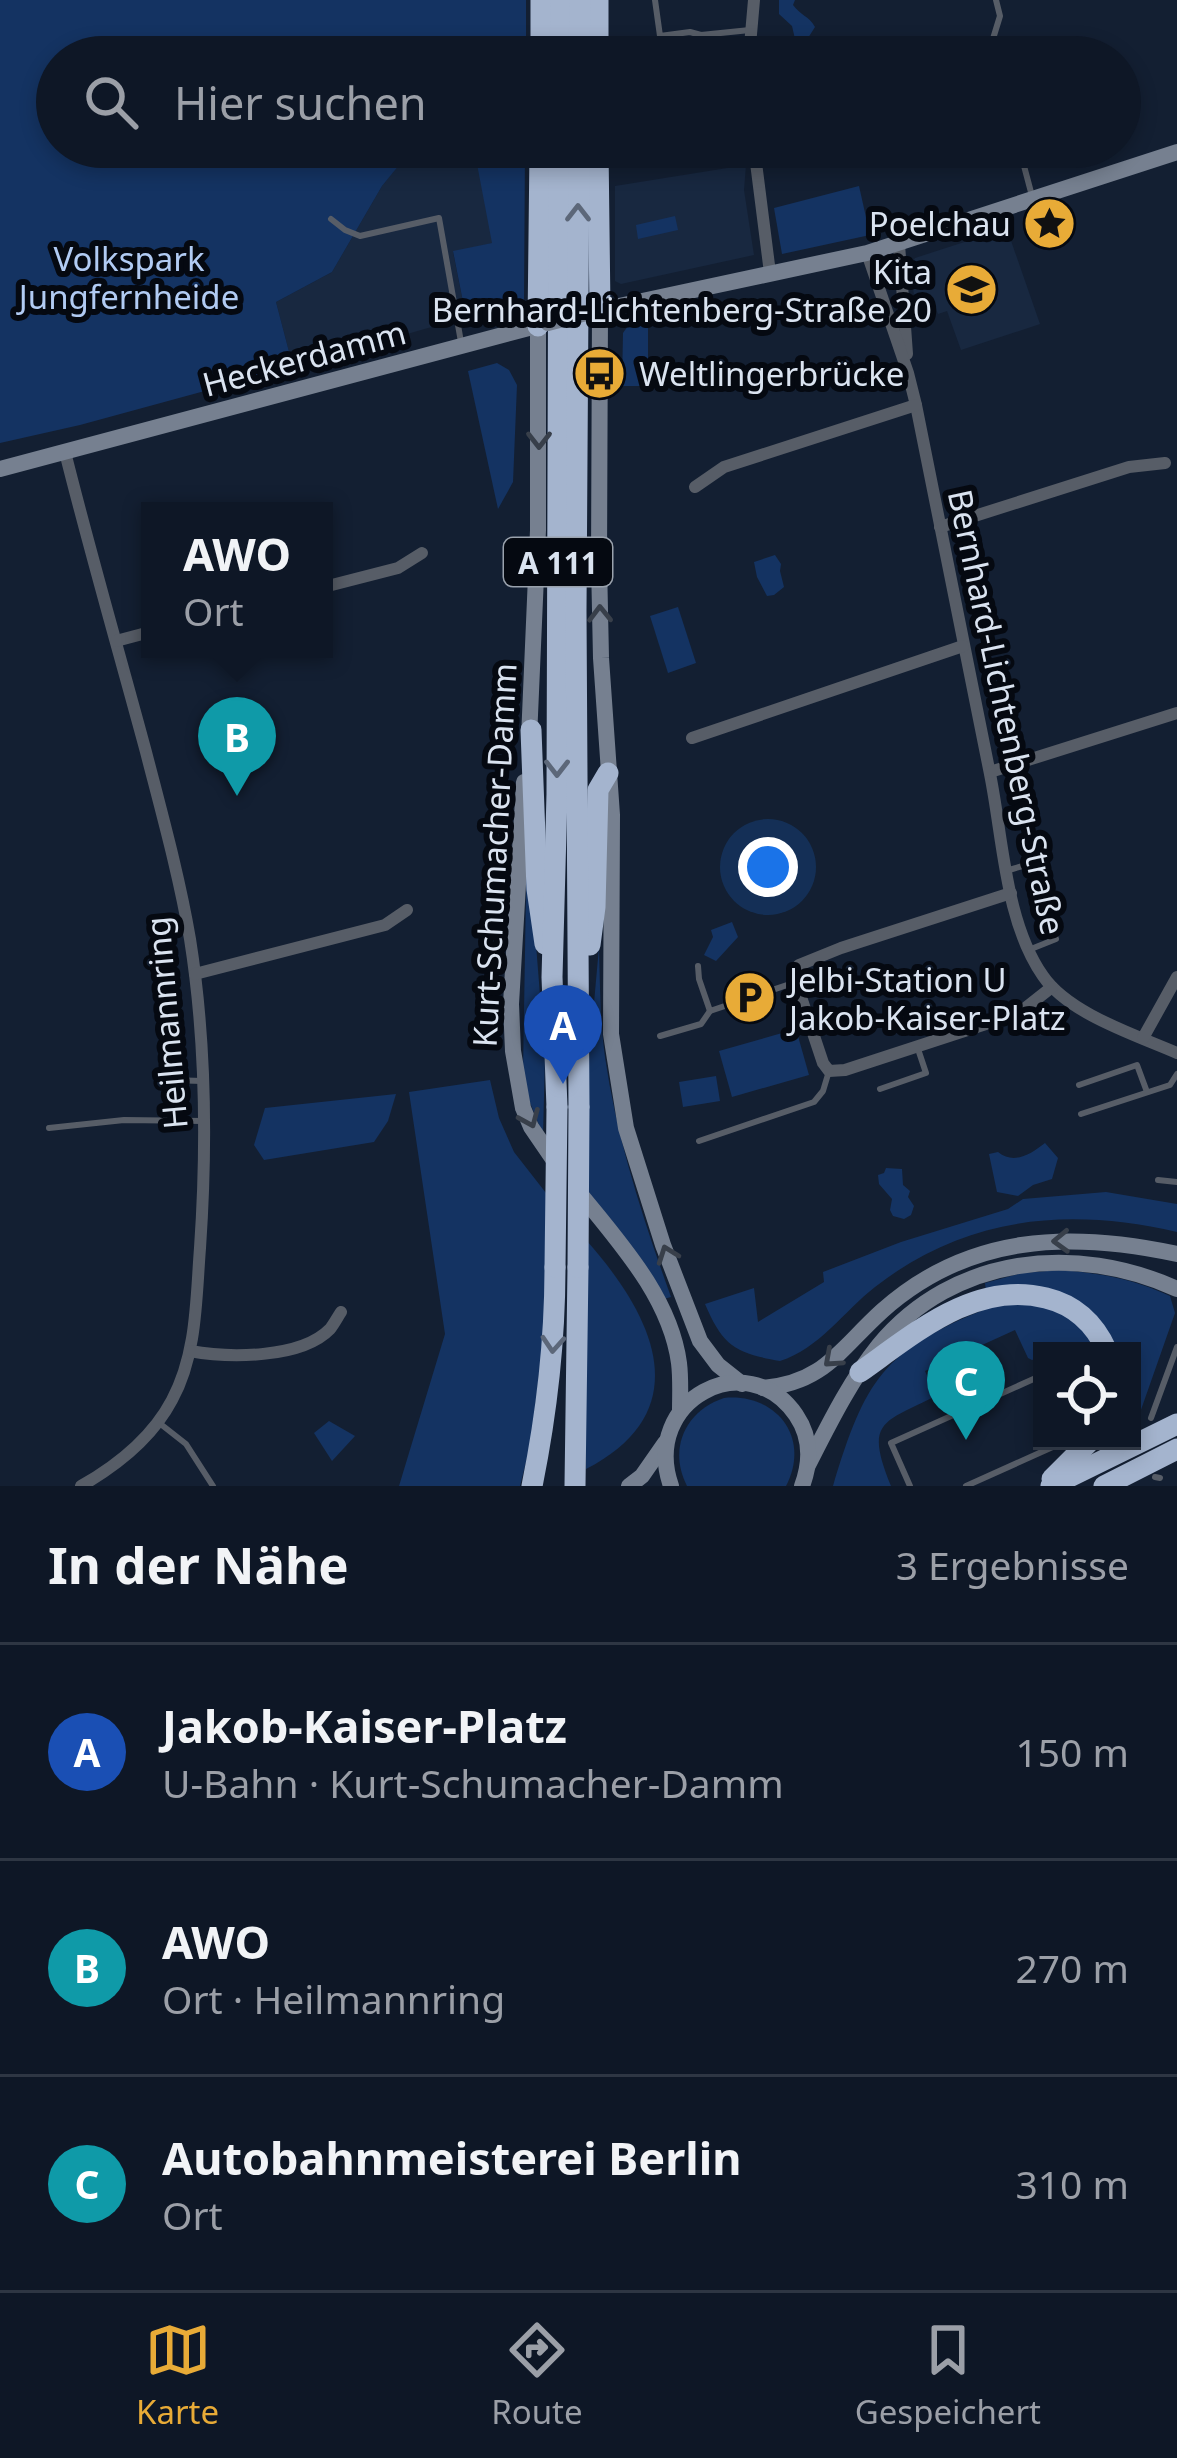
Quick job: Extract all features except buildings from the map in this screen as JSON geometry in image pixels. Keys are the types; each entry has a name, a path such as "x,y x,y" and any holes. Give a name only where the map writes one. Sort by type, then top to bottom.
{"highway":[{"path":"541,0 541,36"},
{"path":"560,36 561,0"},
{"path":"579,36 580,0"},
{"path":"598,0 598,36"},
{"path":"540,168 543,324"},
{"name":"A 111","path":"559,168 552,977 562,1096 575,1486"},
{"name":"A 111","path":"562,1096 579,960 579,168"},
{"path":"595,311 598,168"},
{"path":"531,730 537,889 552,977"},
{"path":"579,960 590,944 598,790 608,773"},
{"name":"A 111","path":"532,1486 567,1267"},
{"path":"860,1372 941,1316 1007,1294 1054,1300 1081,1314 1103,1342"},
{"path":"1047,1486 1177,1424"},
{"path":"1104,1486 1177,1449"},
{"path":"1047,1486 1081,1450"}],"main road":[{"name":"Heckerdamm","path":"1141,164 1177,152"},
{"name":"Heckerdamm","path":"0,469 595,311 867,253 1129,168"},
{"path":"595,311 599,587 612,815 610,1034 626,1128 663,1245 700,1341 742,1384"},
{"name":"Kurt-Schumacher-Damm","path":"543,324 531,730 511,1004 516,1072 531,1127 654,1294 679,1359 680,1412"},
{"path":"629,1486 666,1443 680,1412 706,1390 728,1384 789,1385 814,1375 887,1306 923,1280 986,1252 1068,1240 1129,1244 1177,1254"},
{"path":"802,1486 834,1413 860,1372 894,1329 946,1291 1008,1267 1056,1262 1113,1266 1177,1289"},
{"path":"763,1388 782,1399 800,1421 808,1444 808,1465"},
{"path":"666,1443 671,1486"}],"street":[{"path":"750,36 754,0"},
{"path":"757,168 770,273"},
{"name":"Bernhard-Lichtenberg-Straße","path":"899,244 908,373"},
{"name":"Bernhard-Lichtenberg-Straße","path":"867,253 916,405 1017,924 1052,987 1097,1018 1177,1053"},
{"path":"695,487 724,467 916,405"},
{"name":"Heilmannring","path":"65,452 169,838 195,974 204,1121 204,1189 190,1352 175,1396 158,1422 125,1457 80,1486"},
{"path":"940,527 1130,466 1165,463"},
{"path":"333,585 398,568 422,553"},
{"path":"116,640 141,634"},
{"path":"692,738 963,646"},
{"path":"990,772 1177,712"},
{"path":"1011,893 799,965 796,982 823,1063 829,1071 845,1070 1019,1013 1052,987"},
{"path":"195,974 385,925 407,910"},
{"path":"1143,1038 1177,977"},
{"path":"190,1352 249,1354 296,1347 330,1328 340,1312"}],"lane":[{"path":"655,0 660,36 750,30"},
{"path":"994,36 1000,16 996,0"},
{"path":"1025,168 1033,200"},
{"path":"331,219 360,236 439,218 462,346"},
{"path":"1007,870 1033,863 1056,939 1028,950"},
{"path":"698,966 710,1012"},
{"path":"158,970 170,1080 202,1081"},
{"path":"660,1036 701,1024 710,1012 796,982"},
{"path":"880,1089 926,1073 916,1046"},
{"path":"1079,1085 1137,1066 1147,1092"},
{"path":"699,1141 814,1102 829,1071"},
{"path":"1081,1114 1170,1085 1177,1074"},
{"path":"49,1128 124,1120 204,1121"},
{"path":"1158,1180 1177,1182"},
{"path":"1151,1418 1177,1347"},
{"path":"910,1486 891,1443 1033,1379"},
{"path":"158,1422 186,1444 213,1486"},
{"path":"966,1486 1066,1441 1079,1469"}],"shaded area":[{"path":"396,168 483,168 493,243 453,252 466,317 293,367 276,302 332,272"},
{"path":"746,168 744,190 754,255 621,284 615,281 615,186"},
{"name":"Kita Bernhard-Lichtenberg-Straße 20","path":"1009,235 1040,324 961,350 947,311 938,314 932,300 916,305 912,263 915,258 983,236 986,243"}],"green space":[{"name":"Volkspark Jungfernheide","path":"0,0 526,0 526,36 36,36 36,168 397,168 332,272 276,302 293,367 0,443"},
{"path":"779,0 795,0 793,5 815,27 809,36 794,36 792,26 779,14"},
{"path":"478,168 525,168 524,301 466,317 453,251 492,243"},
{"path":"859,186 870,235 782,254 774,208"},
{"path":"675,216 678,230 638,239 636,225"},
{"path":"648,319 648,386 622,386 623,333 630,323"},
{"path":"497,363 509,370 517,385 513,482 498,509 468,371"},
{"path":"775,555 784,587 767,596 754,562"},
{"path":"678,607 696,663 668,673 650,616"},
{"path":"527,831 545,1058 543,1135 523,1073"},
{"path":"732,922 738,937 716,961 704,955 713,937 711,930"},
{"path":"599,947 610,1088 632,1179 671,1297 664,1299 629,1244 588,1193 588,1070"},
{"path":"796,1029 809,1075 732,1097 719,1051"},
{"path":"716,1076 720,1101 683,1107 679,1082"},
{"path":"490,1080 514,1152 546,1193 545,1324 531,1442 520,1486 399,1486 445,1334 409,1092"},
{"path":"396,1094 388,1121 374,1142 264,1160 254,1145 265,1108"},
{"path":"1045,1143 1058,1158 1052,1179 1018,1196 997,1192 989,1154 1016,1158"},
{"path":"886,1168 902,1169 903,1185 910,1191 914,1206 904,1219 893,1216 892,1199 879,1184 878,1175"},
{"path":"1106,1192 1177,1204 1177,1232 1097,1220 1058,1220 982,1232 910,1263 875,1287 819,1339 780,1361 732,1345 705,1304 754,1288 758,1322 824,1282 823,1272 901,1242 1008,1209 1023,1199"},
{"path":"586,1240 630,1299 646,1330 654,1360 654,1390 644,1419 621,1445 586,1469"},
{"path":"1022,1273 1089,1273 1170,1296 1175,1313 1141,1410 1141,1342 1033,1342 1032,1360 1015,1330 925,1371 936,1396 891,1419 879,1437 891,1486 833,1486 856,1419 883,1373 924,1339 988,1308 985,1283"},
{"path":"724,1398 760,1403 784,1422 794,1451 786,1486 687,1486 679,1458 684,1433 699,1412"},
{"path":"329,1421 355,1436 332,1461 314,1433"}],"place":[{"name":"Poelchau","path":"1050,223"},
{"name":"Kita Bernhard-Lichtenberg-Straße 20","path":"971,290"},
{"name":"Weltlingerbrücke","path":"600,373"},
{"name":"AWO","path":"237,796"},
{"name":"Jelbi-Station U Jakob-Kaiser-Platz","path":"750,998"},
{"name":"Jakob-Kaiser-Platz","path":"563,1084"},
{"name":"Autobahnmeisterei Berlin","path":"966,1440"}]}
